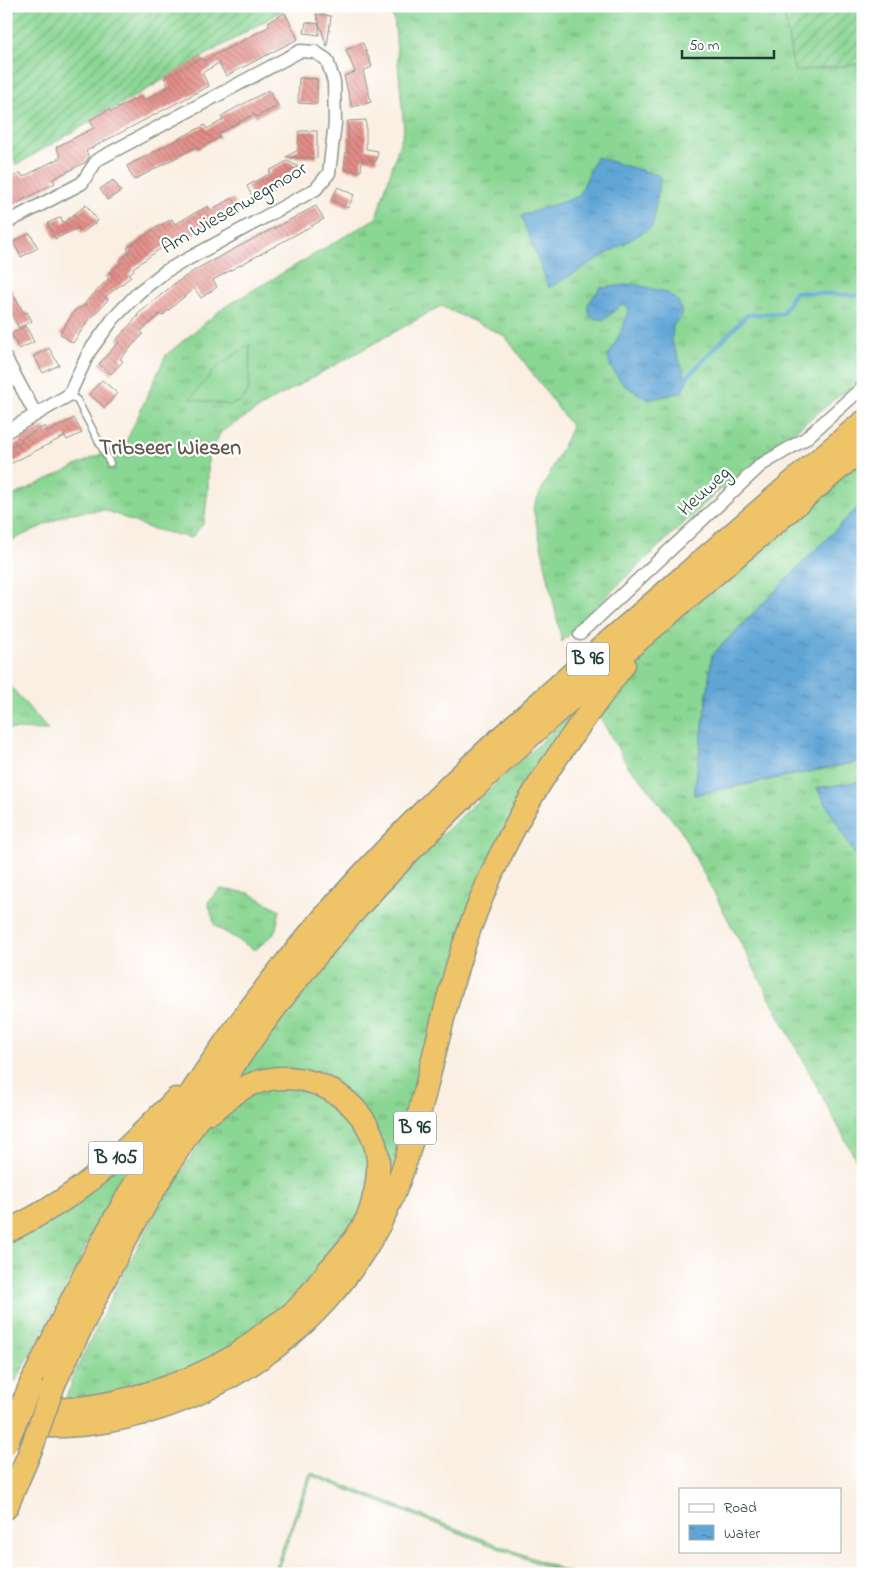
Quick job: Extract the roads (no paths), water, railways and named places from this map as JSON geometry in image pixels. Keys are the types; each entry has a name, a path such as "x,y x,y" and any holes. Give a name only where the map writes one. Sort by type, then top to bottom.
{"highway":[{"name":"B 96","path":"6,1444 30,1384 104,1238 174,1119 235,1029 288,960 371,865 428,805 534,705 863,422"},
{"name":"B 96","path":"6,1508 32,1447 54,1384 110,1270 136,1222 193,1127 252,1040 304,971 386,877 496,766 646,633 863,448"},
{"name":"B 96","path":"6,1423 24,1426 102,1422 161,1408 226,1380 259,1360 290,1336 334,1294 374,1234 402,1171 421,1109 458,964 476,911 501,855 549,769 646,633"},
{"name":"B 105","path":"6,1232 55,1206 100,1172 121,1154 211,1065"},
{"name":"B 96","path":"6,1406 30,1409 70,1409 136,1397 194,1377 233,1357 297,1309 358,1236 374,1199 377,1177 377,1153 362,1116 349,1102 331,1089 312,1081 292,1078 272,1079 254,1083 236,1092 193,1127"}],"street":[{"name":"Am Wiesenwegmoor","path":"6,223 82,183 97,160 300,51 315,52 327,60 334,82 335,123 329,174 316,189 166,271 139,292 113,319 89,352 69,395"},
{"path":"6,359 36,413"},
{"name":"Heuweg","path":"580,634 761,465 805,439 863,387"},
{"path":"6,432 69,395"}],"lane":[{"path":"69,395 77,400 110,463"}],"water":[{"path":"596,157 661,176 652,227 549,288 521,216 579,196"},
{"path":"633,284 666,292 678,301 682,314 673,326 672,341 687,381 682,392 649,400 624,385 611,368 608,357 622,329 629,308 622,304 604,320 590,317 588,304 600,288"},
{"path":"863,502 863,761 694,795 712,655"},
{"path":"863,781 863,990 857,984 858,860 817,788"}],"waterway":[{"path":"686,378 747,315 783,313 795,292 863,296"}],"district":[{"name":"Tribseer Wiesen","path":"170,449"}]}
